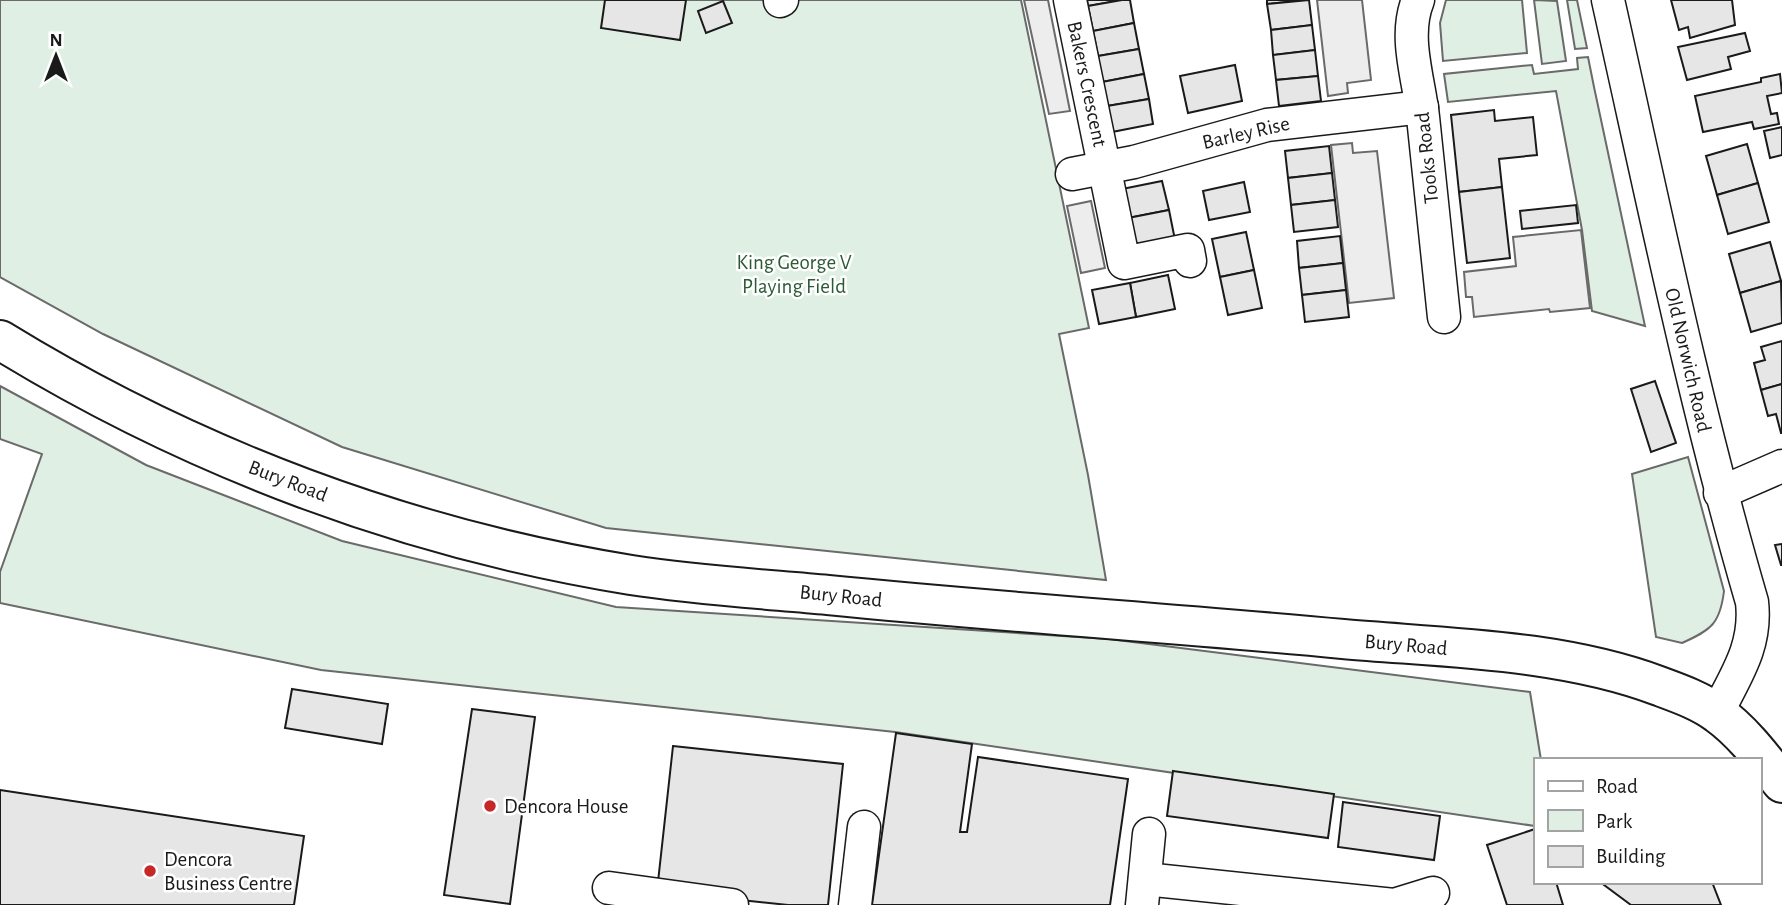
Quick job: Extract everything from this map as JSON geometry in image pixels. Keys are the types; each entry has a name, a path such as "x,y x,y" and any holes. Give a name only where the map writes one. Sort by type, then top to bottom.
{"main road":[{"name":"Bury Road","path":"0,340 56,373 163,429 267,475 367,510 519,552 631,575 675,580 918,604 1535,657 1626,675 1658,685 1717,713 1761,758"},
{"name":"Bury Road","path":"1761,758 1782,783"}],"street":[{"name":"Bakers Crescent","path":"1070,0 1124,263 1188,250 1190,261"},
{"name":"Tooks Road","path":"1418,0 1412,35 1444,317"},
{"name":"Old Norwich Road","path":"1608,0 1682,338 1720,493 1752,602 1754,620 1748,651 1717,713"},
{"name":"Barley Rise","path":"1072,174 1134,162 1267,125 1422,107"},
{"path":"1720,493 1782,466"},
{"path":"855,905 864,827"},
{"path":"1149,834 1143,892 1394,905 1433,893"},
{"path":"610,888 732,905"}],"green space":[{"name":"King George V Playing Field","path":"0,0 1021,0 1089,328 1059,334 1106,580 606,528 342,447 103,334 0,277"},
{"path":"1446,0 1522,0 1527,53 1443,61 1440,23"},
{"path":"1534,0 1557,1 1566,61 1542,64"},
{"path":"1567,0 1577,0 1587,48 1575,49"},
{"path":"1588,57 1645,326 1592,311 1582,230 1556,91 1448,102 1444,74 1532,65 1534,74 1578,69 1577,58"},
{"path":"0,386 146,465 342,541 616,607 1109,639 1530,692 1541,758 1534,758 1534,826 895,732 321,670 0,603 0,572 42,454 0,439"},
{"path":"1688,457 1724,591 1717,619 1707,630 1682,643 1656,637 1632,474"}],"shaded area":[{"path":"1024,0 1048,0 1070,111 1049,114"},
{"path":"1317,0 1362,0 1371,80 1347,83 1348,93 1328,96"},
{"path":"1352,143 1353,153 1377,151 1394,298 1349,303 1331,145"},
{"path":"1091,201 1105,268 1081,273 1067,206"},
{"path":"1581,230 1590,308 1550,312 1549,309 1474,317 1472,297 1466,297 1464,272 1516,266 1513,237"}],"building":[{"path":"605,0 686,0 680,40 601,28"},
{"path":"1087,0 1122,0 1088,6"},
{"path":"1130,0 1134,23 1093,31 1088,6"},
{"path":"1267,0 1305,0 1267,4"},
{"path":"1309,0 1312,25 1271,30 1267,4"},
{"path":"1671,0 1732,0 1735,25 1690,38 1688,27 1679,30"},
{"path":"723,1 732,23 706,33 698,11"},
{"path":"1134,23 1139,49 1098,56 1093,31"},
{"path":"1312,25 1315,50 1273,55 1271,30"},
{"path":"1745,33 1750,51 1728,57 1731,69 1687,80 1678,47"},
{"path":"1139,49 1144,74 1102,82 1098,56"},
{"path":"1315,50 1318,76 1276,80 1273,55"},
{"path":"1235,65 1242,101 1188,113 1180,76"},
{"path":"1144,74 1149,99 1107,106 1102,82"},
{"path":"1780,74 1782,93 1767,96 1771,114 1777,113 1779,124 1754,129 1752,122 1703,132 1695,96 1761,82 1761,78"},
{"path":"1318,76 1321,101 1279,106 1276,80"},
{"path":"1149,99 1153,124 1112,132 1107,106"},
{"path":"1494,110 1495,121 1533,117 1537,155 1499,159 1502,187 1459,192 1451,115"},
{"path":"1782,127 1782,155 1770,158 1764,131"},
{"path":"1747,144 1758,183 1717,195 1706,156"},
{"path":"1329,146 1332,173 1288,178 1285,151"},
{"path":"1332,173 1335,200 1291,205 1288,178"},
{"path":"1162,181 1169,210 1128,218 1122,189"},
{"path":"1244,182 1250,212 1209,220 1203,191"},
{"path":"1758,183 1769,222 1728,234 1717,195"},
{"path":"1502,187 1510,258 1467,263 1459,192"},
{"path":"1335,200 1338,227 1294,232 1291,205"},
{"path":"1576,205 1578,223 1522,229 1520,211"},
{"path":"1169,210 1175,240 1134,248 1128,218"},
{"path":"1246,232 1254,270 1220,277 1212,239"},
{"path":"1340,236 1343,263 1299,268 1297,241"},
{"path":"1770,242 1781,281 1740,293 1729,254"},
{"path":"1343,263 1346,290 1302,295 1299,268"},
{"path":"1254,270 1262,308 1228,315 1220,277"},
{"path":"1168,275 1175,309 1136,317 1130,283"},
{"path":"1781,281 1782,323 1751,332 1740,293"},
{"path":"1130,283 1136,317 1099,324 1092,290"},
{"path":"1346,290 1349,317 1305,322 1302,295"},
{"path":"1782,341 1782,384 1761,390 1754,363 1765,360 1761,347"},
{"path":"1655,381 1676,443 1651,452 1631,389"},
{"path":"1782,384 1781,433 1776,414 1768,416 1761,390"},
{"path":"1782,544 1782,565 1781,565 1775,545"},
{"path":"292,689 388,704 382,744 285,728"},
{"name":"Dencora House","path":"472,709 535,717 510,904 444,895"},
{"path":"896,733 972,744 960,832 967,832 978,757 1128,779 1110,905 872,905"},
{"path":"673,746 843,764 828,905 788,905 657,891"},
{"path":"1173,771 1334,794 1328,838 1167,816"},
{"name":"Dencora Business Centre","path":"0,790 304,836 294,905 0,905"},
{"path":"1343,802 1440,816 1434,860 1338,847"},
{"path":"1534,829 1534,884 1557,884 1563,905 1507,905 1487,845"},
{"path":"1603,884 1713,884 1721,905 1631,905"}],"place":[{"name":"Dencora House","path":"490,806"},
{"name":"Dencora Business Centre","path":"150,871"}]}
